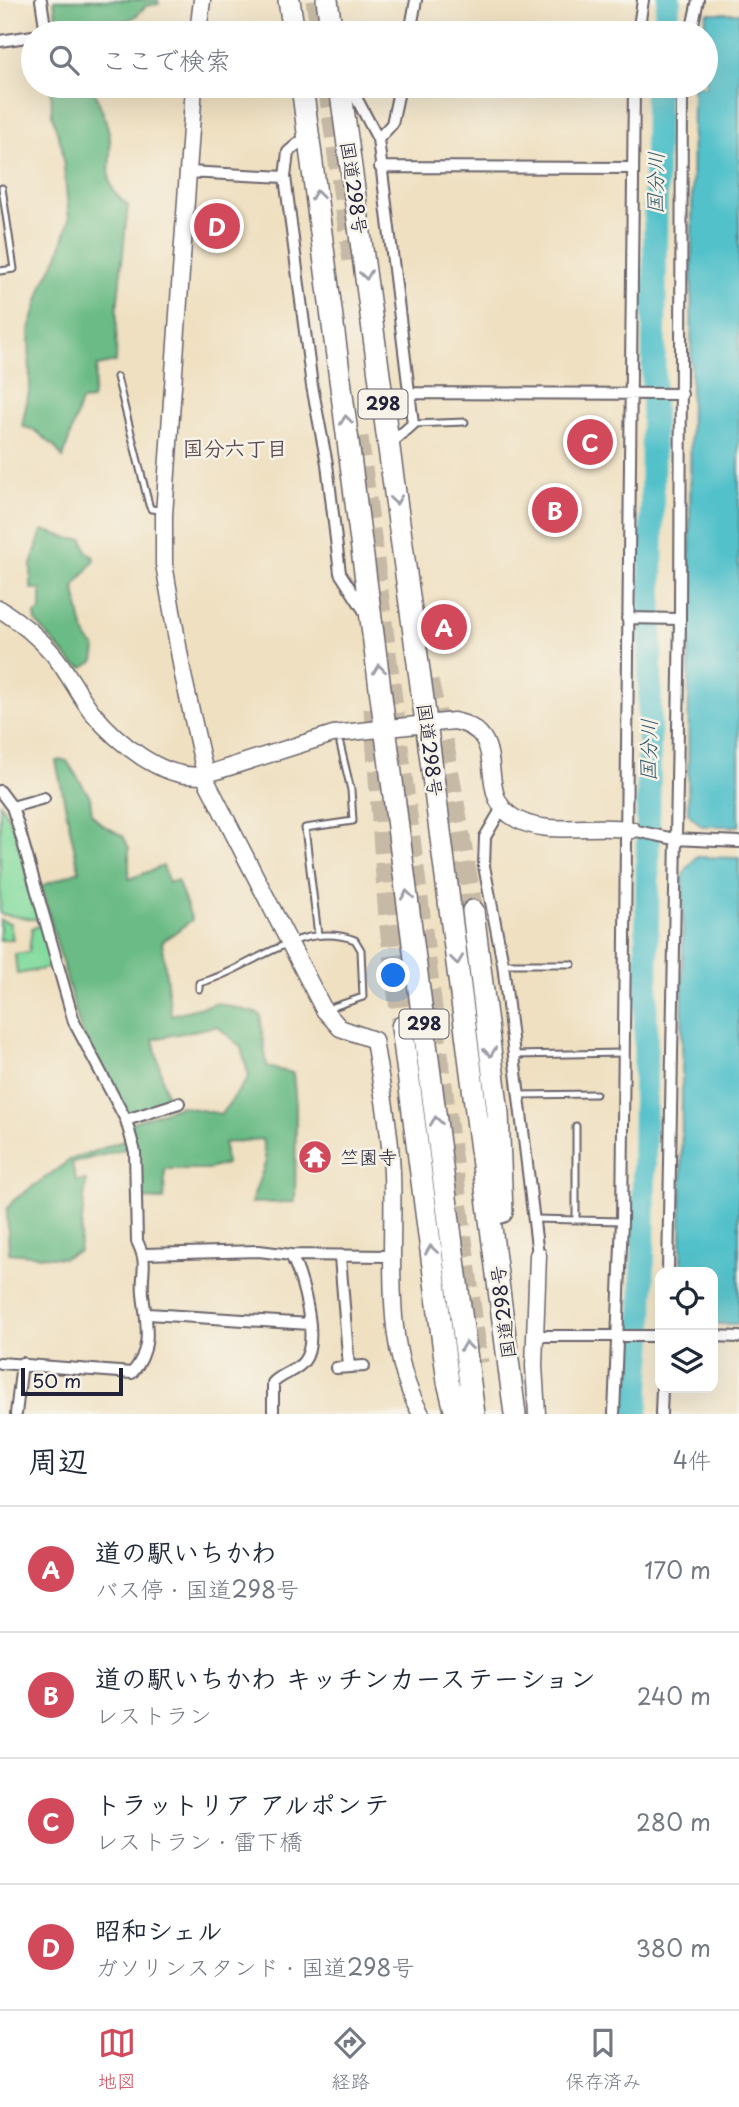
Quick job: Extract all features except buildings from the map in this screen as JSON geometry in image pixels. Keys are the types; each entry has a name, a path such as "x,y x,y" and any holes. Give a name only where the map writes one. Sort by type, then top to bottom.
{"highway":[{"path":"289,0 292,21"},
{"path":"327,0 330,21"},
{"name":"国道298号","path":"304,98 474,1414"},
{"name":"国道298号","path":"342,98 426,722 515,1414"},
{"path":"473,911 498,1113 502,1306"},
{"path":"402,1027 449,1382 456,1414"}],"street":[{"path":"41,0 44,21"},
{"path":"199,21 202,0"},
{"path":"412,21 416,0"},
{"path":"640,21 643,0"},
{"path":"694,21 698,0"},
{"path":"0,41 21,38"},
{"path":"193,98 164,510 164,564 183,675 204,775 324,1010 340,1028 374,1040 392,1174 390,1256 402,1362 407,1384 421,1414"},
{"path":"356,98 378,139 413,424 389,445"},
{"path":"378,139 392,124 397,98"},
{"path":"614,1414 621,1335 623,1053 629,829 634,98"},
{"path":"667,1267 680,619 676,394 682,98"},
{"path":"309,134 288,152 285,177 312,386 327,464 341,573 375,634"},
{"path":"380,167 632,168"},
{"path":"188,172 285,177"},
{"path":"410,393 676,394"},
{"path":"0,609 19,621 52,652 94,714 131,747 167,770 192,777 333,734 426,722 466,723 481,733 487,744 502,808 521,821 533,824 629,829 674,839 739,842"},
{"path":"630,618 680,619"},
{"path":"0,791 12,807 74,1022 126,1120 135,1152 137,1241 145,1254 143,1290 148,1314 148,1334 138,1366 132,1373 0,1363"},
{"path":"12,807 44,798"},
{"path":"502,808 485,837 484,866 503,964 517,1095 535,1219 538,1255 534,1366 537,1414"},
{"path":"126,1120 179,1103"},
{"path":"145,1254 259,1251 340,1257 390,1256"},
{"path":"272,1414 273,1383 305,1360 310,1324 303,1278 291,1255"},
{"path":"340,1257 349,1367"},
{"path":"148,1314 310,1324"},
{"path":"537,1336 655,1336"},
{"path":"718,1336 739,1337"},
{"path":"16,1414 22,1363"},
{"path":"336,1367 364,1366"},
{"path":"661,1414 662,1393"}],"lane":[{"path":"0,271 15,269 2,188"},
{"path":"117,377 149,505 151,509 164,510"},
{"path":"413,424 465,422"},
{"path":"318,935 305,828 354,821 341,744"},
{"path":"199,989 199,983 220,978 289,942 318,935 345,936 355,940 361,950 363,997 324,1010"},
{"path":"503,964 572,964"},
{"path":"513,1055 623,1053"},
{"path":"517,1095 596,1094"},
{"path":"576,1126 576,1219"},
{"path":"535,1219 622,1221"}],"green space":[{"path":"54,0 158,0 159,4 146,6 135,17 124,21 57,21"},
{"path":"51,98 97,98 109,133 110,181 119,197 128,205 117,309 116,362 97,366 92,400 81,401 63,458 54,446 36,431 22,426 30,386 29,330 44,282 59,254 69,220 62,147 52,115"},
{"path":"42,530 72,539 83,539 87,552 93,556 94,561 74,587 84,630 96,649 94,661 83,668 73,664 36,622 35,614 41,610 41,589 31,589 31,565"},
{"path":"56,761 67,761 90,797 92,814 101,824 123,836 129,848 129,879 163,866 169,883 177,880 192,920 162,942 171,1015 217,1003 260,1014 267,1067 293,1073 296,1106 295,1202 251,1203 266,1161 262,1139 224,1143 226,1164 209,1169 165,1169 164,1200 140,1199 130,1123 180,1106 221,1114 249,1077 241,1047 217,1026 153,1039 168,1102 128,1116 81,1031 41,886 79,871"},
{"path":"0,802 14,829 40,920 0,914"},
{"path":"0,920 10,923 13,939 0,940"},
{"path":"42,925 54,967 17,974 15,954 29,952 32,928"},
{"path":"128,1139 130,1148 72,1163 76,1181 86,1180 79,1251 63,1258 9,1253 7,1209 14,1200 70,1160"}],"water":[{"path":"707,13 739,13 739,826 702,826 688,813 693,98 718,98 718,21 705,21"},
{"path":"696,857 739,858 739,1324 718,1324 718,1267 681,1267 683,874"}],"waterway":[{"name":"国分川","path":"665,21 669,0"},
{"name":"国分川","path":"636,1414 642,1340 657,98"},
{"path":"657,116 670,116"}],"tunnel":[{"path":"316,0 319,21"},
{"path":"330,98 353,260"},
{"path":"358,437 478,1363"},
{"path":"428,681 445,751 473,911"},
{"path":"374,708 389,919 402,1027"}],"place":[{"name":"昭和シェル","path":"217,226"},
{"name":"トラットリア アルポンテ","path":"590,442"},
{"name":"道の駅いちかわ キッチンカーステーション","path":"555,510"},
{"name":"道の駅いちかわ","path":"444,627"},
{"name":"竺園寺","path":"315,1157"}],"district":[{"name":"国分六丁目","path":"235,449"}]}
